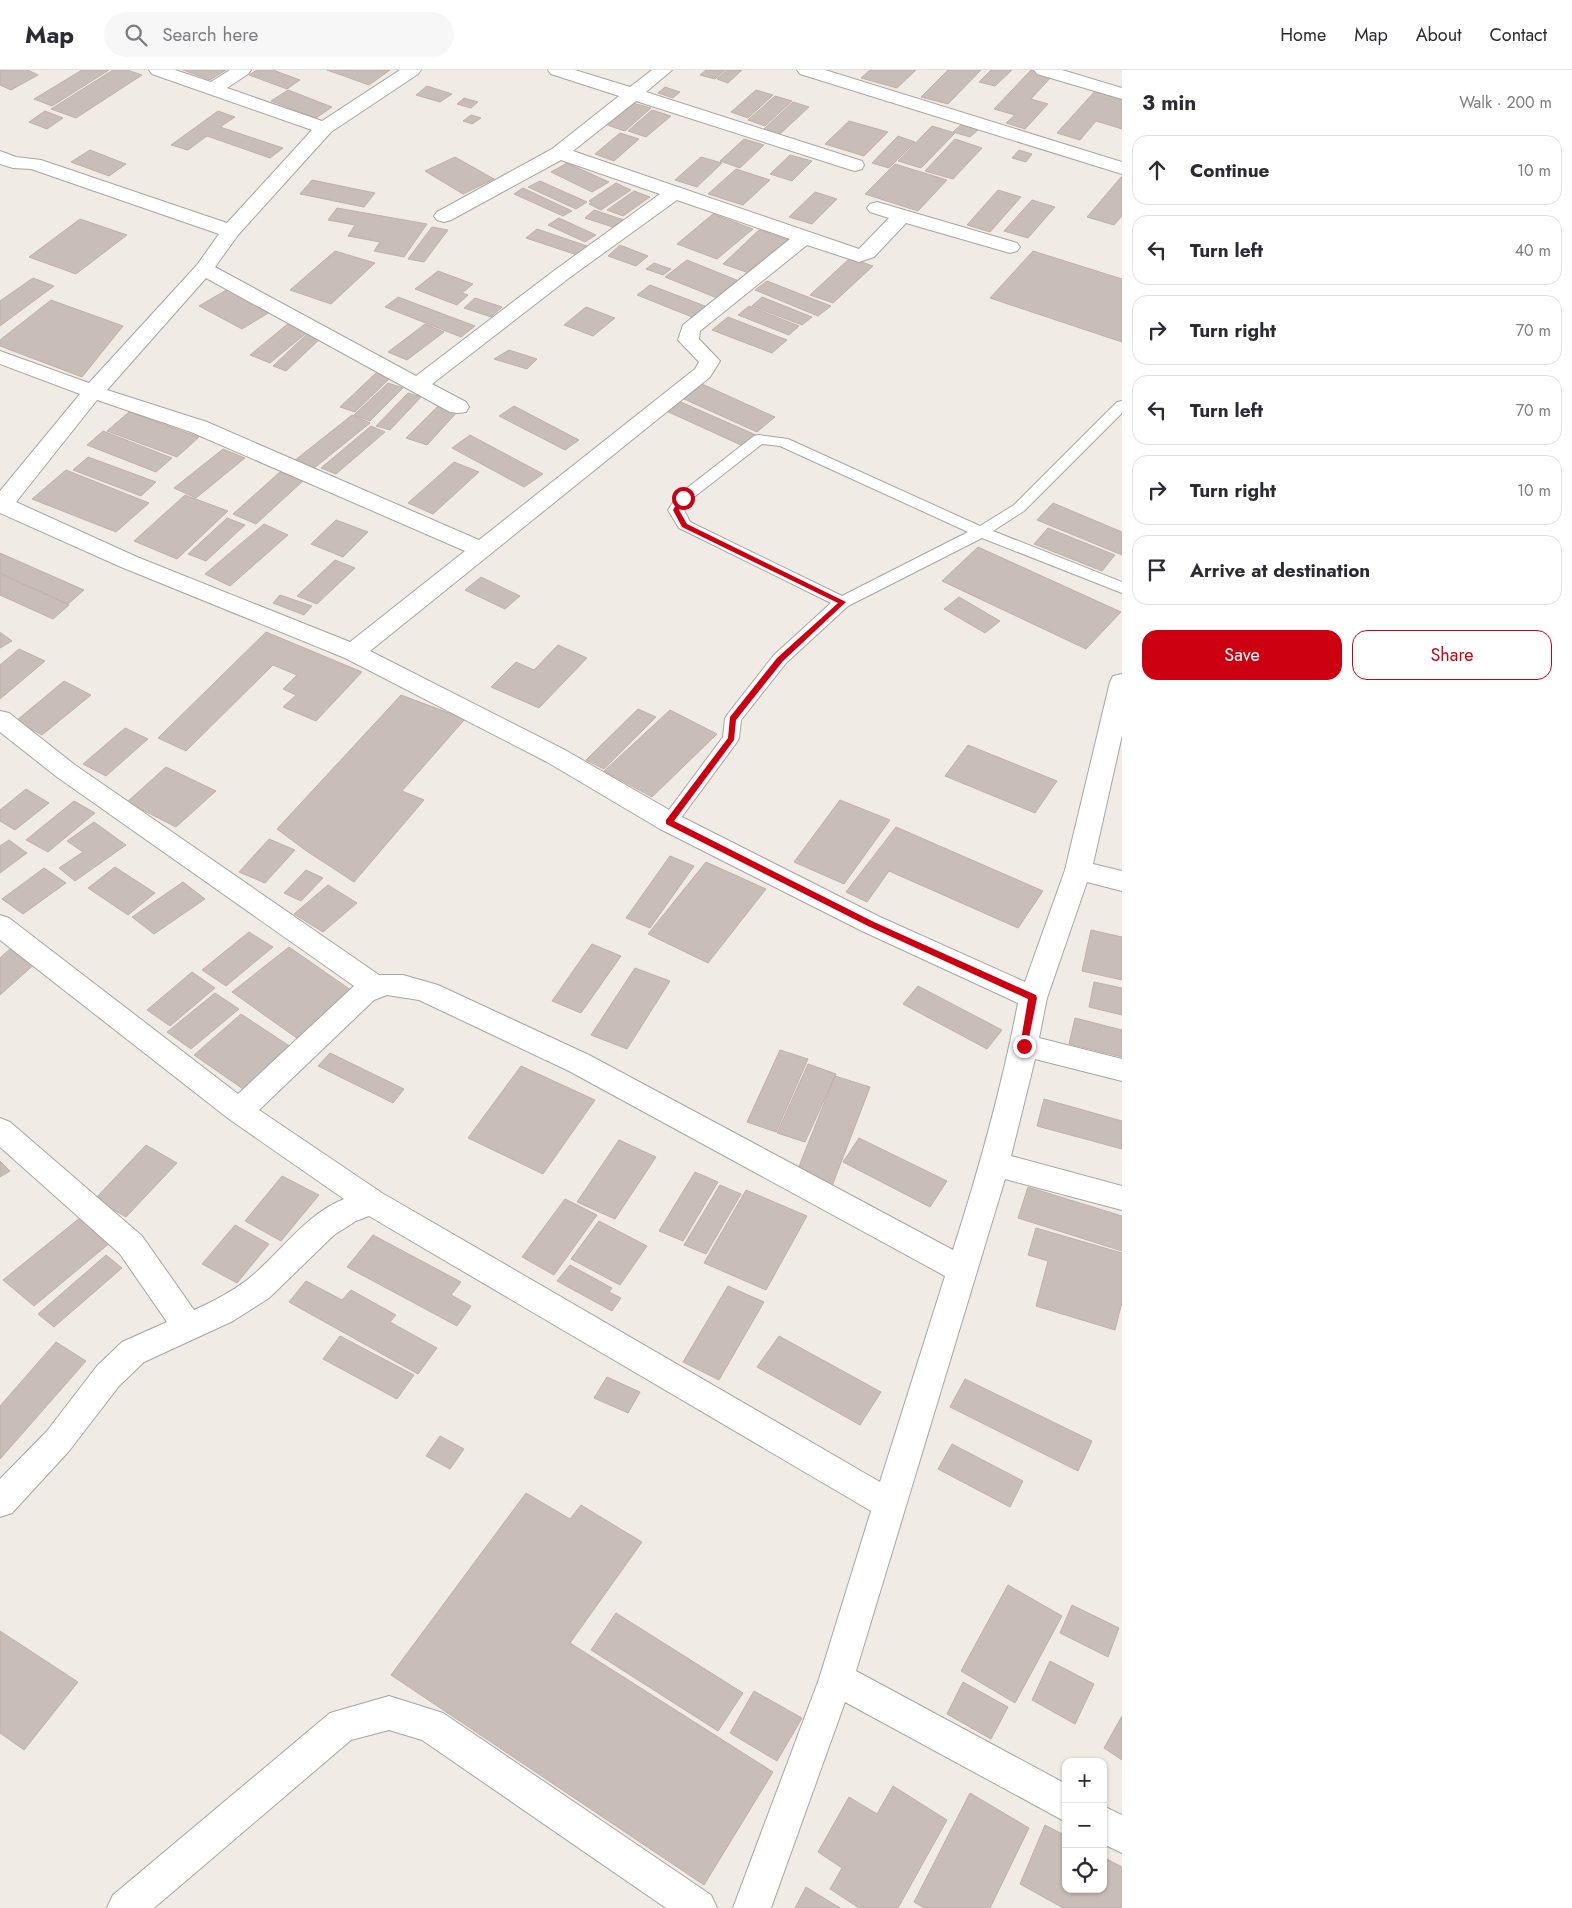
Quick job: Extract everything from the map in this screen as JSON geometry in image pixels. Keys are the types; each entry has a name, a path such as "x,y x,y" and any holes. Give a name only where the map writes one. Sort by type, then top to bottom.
{"street":[{"path":"158,70 324,128"},
{"path":"211,90 242,70"},
{"path":"412,70 324,128 231,231 204,269 93,392 1,505 129,562 353,652 556,756 669,822 871,924 1033,998"},
{"path":"557,70 855,165"},
{"path":"444,216 559,153 663,70"},
{"path":"806,70 1122,168"},
{"path":"1043,70 1122,94"},
{"path":"559,153 859,256 867,253 902,215"},
{"path":"4,162 34,164 231,231"},
{"path":"417,385 562,274 674,193"},
{"path":"877,208 1010,247"},
{"path":"353,652 703,373 710,361 688,340 690,330 804,237"},
{"path":"204,269 458,407"},
{"path":"0,357 93,392 199,427 480,549"},
{"path":"752,1908 836,1679 995,1164 1024,1046 1033,998 1078,870 1122,682"},
{"path":"0,719 66,770 374,986"},
{"path":"1078,870 1122,881"},
{"path":"0,925 239,1110 371,1202 890,1505"},
{"path":"239,1110 374,986 389,984 407,985 428,992 579,1064 962,1270"},
{"path":"1024,1046 1122,1070"},
{"path":"0,1130 131,1244 188,1326"},
{"path":"995,1164 1122,1198"},
{"path":"0,1502 58,1441 114,1370 133,1352 222,1312 258,1289 323,1226 345,1212 371,1202"},
{"path":"836,1679 1064,1803"},
{"path":"126,1908 342,1725 389,1713 431,1724 698,1908"},
{"path":"1107,1826 1122,1834"}],"lane":[{"path":"669,822 731,738 733,719 780,659 842,602 981,532 1019,508 1122,405"},
{"path":"842,602 684,525 676,510 683,498 759,439 783,442 981,532 1122,588"}],"building":[{"path":"0,70 28,70 38,75 11,90 0,85"},
{"path":"82,70 109,70 52,106 34,99"},
{"path":"113,70 127,70 142,75 76,118 51,109"},
{"path":"183,70 226,70 210,80"},
{"path":"257,70 273,70 300,80 287,89 249,75"},
{"path":"327,70 390,70 369,85"},
{"path":"706,70 725,70 715,79 700,75"},
{"path":"727,70 742,70 728,83 717,79"},
{"path":"870,70 916,70 897,88 861,78"},
{"path":"948,70 981,70 948,104 921,97"},
{"path":"991,70 1012,70 995,86 979,82"},
{"path":"1031,70 1053,75 1031,99 1048,104 1025,129 1006,123 1015,115 994,109"},
{"path":"427,86 452,94 440,102 416,95"},
{"path":"665,87 680,92 673,98 658,93"},
{"path":"288,90 332,107 316,118 271,101"},
{"path":"756,90 773,95 748,118 731,112"},
{"path":"1096,90 1122,97 1122,129 1096,121 1080,140 1057,133"},
{"path":"775,96 792,101 765,126 748,120"},
{"path":"464,98 478,102 471,108 457,104"},
{"path":"793,102 809,107 780,134 764,129"},
{"path":"633,103 651,108 625,131 607,125"},
{"path":"652,110 671,116 646,137 628,131"},
{"path":"45,111 63,118 47,129 29,122"},
{"path":"218,111 235,117 220,127 283,148 270,158 207,136 188,150 171,145"},
{"path":"471,115 481,118 472,124 463,121"},
{"path":"849,121 888,132 864,156 825,144"},
{"path":"962,124 979,129 970,137 953,132"},
{"path":"932,126 955,133 921,168 898,161"},
{"path":"620,133 639,139 614,161 595,154"},
{"path":"898,136 915,142 889,168 872,163"},
{"path":"744,139 764,145 740,168 720,161"},
{"path":"955,139 982,148 953,179 925,171"},
{"path":"90,150 126,164 109,176 71,162"},
{"path":"1019,150 1032,154 1026,162 1012,158"},
{"path":"790,155 812,161 792,181 770,174"},
{"path":"455,157 494,179 463,194 425,171"},
{"path":"701,157 722,163 697,187 675,180"},
{"path":"567,163 609,182 592,192 551,172"},
{"path":"895,164 947,180 918,211 865,194"},
{"path":"736,169 770,180 743,205 708,194"},
{"path":"1122,176 1122,216 1114,225 1087,217"},
{"path":"312,180 375,193 364,207 300,194"},
{"path":"540,181 587,202 576,209 528,187"},
{"path":"616,183 631,190 601,210 589,204 592,202 589,201"},
{"path":"523,188 572,211 563,216 514,194"},
{"path":"998,190 1021,197 990,232 967,225"},
{"path":"634,191 650,197 623,216 607,210"},
{"path":"815,192 837,199 812,224 789,217"},
{"path":"1032,200 1055,207 1028,238 1004,231"},
{"path":"337,208 427,224 404,257 374,251 380,242 348,236 355,225 328,220"},
{"path":"594,210 624,220 616,228 585,218"},
{"path":"713,214 753,229 717,259 677,244"},
{"path":"559,218 596,235 585,242 548,225"},
{"path":"80,219 127,235 76,274 29,257"},
{"path":"432,227 448,230 424,262 408,259"},
{"path":"537,229 587,246 577,255 526,238"},
{"path":"759,230 788,240 752,274 723,264"},
{"path":"620,245 648,256 636,266 608,256"},
{"path":"335,251 375,263 331,304 290,290"},
{"path":"1033,251 1122,279 1122,342 990,298"},
{"path":"850,258 873,266 833,303 810,295"},
{"path":"687,260 739,281 717,298 665,277"},
{"path":"654,263 671,269 663,275 646,269"},
{"path":"438,271 473,284 462,293 468,295 457,305 415,289"},
{"path":"33,278 54,286 0,326 0,301"},
{"path":"767,281 831,306 818,316 755,290"},
{"path":"650,285 705,306 692,317 637,295"},
{"path":"228,289 270,312 242,329 199,306"},
{"path":"398,297 475,326 461,337 385,307"},
{"path":"762,297 812,317 802,325 752,306"},
{"path":"475,298 502,307 491,317 464,308"},
{"path":"51,300 123,326 82,377 0,346 0,340"},
{"path":"749,306 799,326 789,335 738,315"},
{"path":"586,307 615,318 593,336 564,325"},
{"path":"728,317 787,340 772,353 712,330"},
{"path":"290,322 310,330 270,363 250,355"},
{"path":"425,324 444,332 407,360 388,352"},
{"path":"308,333 322,337 286,371 273,366"},
{"path":"509,350 537,359 527,369 494,359"},
{"path":"377,372 389,379 355,412 340,407"},
{"path":"388,383 403,388 370,421 354,415"},
{"path":"702,384 775,417 757,432 684,399"},
{"path":"408,393 421,397 390,430 376,426"},
{"path":"674,399 756,435 743,446 662,409"},
{"path":"440,404 459,410 427,445 406,438"},
{"path":"514,406 579,440 565,450 499,416"},
{"path":"129,412 199,437 177,457 107,431"},
{"path":"352,415 370,423 313,469 294,461"},
{"path":"371,426 385,432 336,474 321,468"},
{"path":"103,431 172,458 156,472 87,445"},
{"path":"470,435 543,474 524,487 452,448"},
{"path":"223,449 245,458 196,498 174,488"},
{"path":"88,457 156,482 141,496 73,470"},
{"path":"454,462 479,472 433,514 408,503"},
{"path":"66,470 149,503 116,532 32,499"},
{"path":"280,472 303,481 256,524 233,514"},
{"path":"185,495 228,511 177,559 134,541"},
{"path":"1053,503 1122,532 1122,555 1037,520"},
{"path":"227,518 245,525 206,561 188,554"},
{"path":"336,520 368,532 343,557 311,544"},
{"path":"264,524 288,535 230,586 205,574"},
{"path":"1048,528 1115,555 1102,571 1034,544"},
{"path":"978,547 1121,612 1086,649 942,581"},
{"path":"0,553 84,590 68,604 0,573"},
{"path":"335,560 355,568 317,604 297,596"},
{"path":"0,574 69,605 53,619 0,595"},
{"path":"481,577 520,596 505,609 465,590"},
{"path":"280,595 312,606 304,615 273,603"},
{"path":"959,597 1000,621 985,633 944,609"},
{"path":"0,632 12,641 0,648"},
{"path":"266,632 362,672 316,721 283,707 296,695 283,689 297,675 273,665 186,751 158,738"},
{"path":"558,645 587,658 539,708 491,687 516,662 534,670"},
{"path":"19,649 45,661 0,699 0,665"},
{"path":"64,681 91,695 42,735 16,721"},
{"path":"401,695 465,719 402,791 424,800 354,882 277,829"},
{"path":"638,709 656,717 604,769 586,760"},
{"path":"670,710 717,734 652,797 604,771"},
{"path":"125,728 148,739 106,776 83,764"},
{"path":"968,745 1057,781 1035,813 945,776"},
{"path":"166,767 216,791 176,827 127,802"},
{"path":"26,789 49,803 15,830 0,821 0,810"},
{"path":"840,800 890,820 844,884 794,862"},
{"path":"74,801 95,813 48,852 26,840"},
{"path":"94,822 126,845 75,881 59,868 83,852 67,841"},
{"path":"896,827 1043,891 1018,928 889,871 867,902 846,892"},
{"path":"269,839 295,850 265,883 239,872"},
{"path":"9,840 27,853 0,873 0,846"},
{"path":"670,856 694,866 650,928 626,918"},
{"path":"706,862 766,889 708,963 648,934"},
{"path":"115,867 155,893 128,915 88,888"},
{"path":"44,868 66,883 23,914 2,899"},
{"path":"306,870 323,878 301,901 284,893"},
{"path":"183,882 205,899 154,934 132,917"},
{"path":"328,885 357,903 323,932 294,914"},
{"path":"1091,930 1122,937 1122,980 1082,971"},
{"path":"249,932 273,947 226,986 202,970"},
{"path":"592,944 621,956 581,1013 552,1001"},
{"path":"12,947 37,962 0,995 0,958"},
{"path":"289,947 355,993 298,1039 232,992"},
{"path":"635,968 670,981 627,1049 591,1035"},
{"path":"192,972 215,988 170,1026 147,1010"},
{"path":"1094,982 1122,988 1122,1015 1089,1007"},
{"path":"918,986 1002,1030 987,1049 903,1004"},
{"path":"215,993 239,1009 191,1049 167,1032"},
{"path":"241,1014 294,1049 246,1091 194,1055"},
{"path":"1075,1018 1122,1030 1122,1057 1069,1044"},
{"path":"780,1050 808,1059 776,1132 747,1122"},
{"path":"330,1053 404,1089 393,1103 318,1066"},
{"path":"808,1064 836,1074 805,1142 777,1133"},
{"path":"521,1066 595,1100 543,1174 468,1138"},
{"path":"835,1076 870,1087 832,1186 796,1174"},
{"path":"1044,1099 1122,1121 1122,1149 1037,1126"},
{"path":"859,1138 947,1181 930,1207 843,1162"},
{"path":"619,1140 656,1157 615,1219 577,1202"},
{"path":"146,1145 177,1163 126,1217 95,1199"},
{"path":"0,1161 10,1171 0,1177"},
{"path":"695,1172 718,1182 683,1241 659,1231"},
{"path":"282,1176 319,1195 281,1241 245,1221"},
{"path":"720,1185 741,1194 706,1254 684,1245"},
{"path":"1028,1187 1122,1216 1122,1251 1018,1218"},
{"path":"746,1190 807,1216 766,1290 704,1263"},
{"path":"565,1199 597,1215 554,1275 522,1257"},
{"path":"81,1217 111,1242 34,1306 3,1280"},
{"path":"599,1221 647,1246 620,1285 571,1259"},
{"path":"235,1225 269,1244 237,1283 202,1264"},
{"path":"1036,1228 1122,1253 1122,1302 1115,1330 1036,1306 1048,1261 1028,1255"},
{"path":"373,1235 461,1282 451,1295 471,1306 457,1326 347,1267"},
{"path":"106,1255 122,1268 54,1327 38,1314"},
{"path":"570,1265 612,1288 609,1292 621,1298 612,1311 557,1281"},
{"path":"306,1281 342,1300 351,1290 396,1315 390,1322 437,1348 418,1374 289,1302"},
{"path":"728,1286 764,1302 719,1380 683,1362"},
{"path":"340,1336 414,1375 397,1399 323,1359"},
{"path":"779,1336 881,1392 860,1425 757,1367"},
{"path":"56,1342 86,1361 0,1459 0,1406"},
{"path":"607,1377 640,1392 628,1413 594,1398"},
{"path":"965,1379 1092,1441 1078,1471 950,1407"},
{"path":"440,1436 464,1449 450,1469 426,1456"},
{"path":"952,1444 1023,1481 1010,1507 938,1469"},
{"path":"526,1493 570,1519 581,1505 642,1542 570,1643 773,1772 704,1885 391,1675"},
{"path":"1008,1585 1062,1616 1015,1703 961,1671"},
{"path":"1072,1605 1119,1628 1108,1657 1060,1633"},
{"path":"616,1613 743,1693 718,1731 591,1650"},
{"path":"0,1631 78,1682 24,1750 0,1733"},
{"path":"1050,1661 1094,1684 1075,1724 1032,1700"},
{"path":"963,1682 1008,1707 991,1739 947,1714"},
{"path":"754,1691 802,1718 777,1761 730,1733"},
{"path":"1122,1716 1122,1760 1104,1748"},
{"path":"893,1786 947,1820 898,1908 859,1908 830,1889 842,1868 818,1852 849,1797 877,1814"},
{"path":"970,1793 1029,1828 990,1908 924,1908 914,1902"},
{"path":"1045,1825 1062,1834 1062,1893 1107,1893 1107,1859 1122,1867 1122,1908 1063,1908 1020,1884"},
{"path":"806,1887 840,1908 795,1908"}],"route":[{"path":"683,498 676,510 684,525 842,602 780,659 733,719 731,738 669,822 871,924 1033,998 1024,1046"}]}
